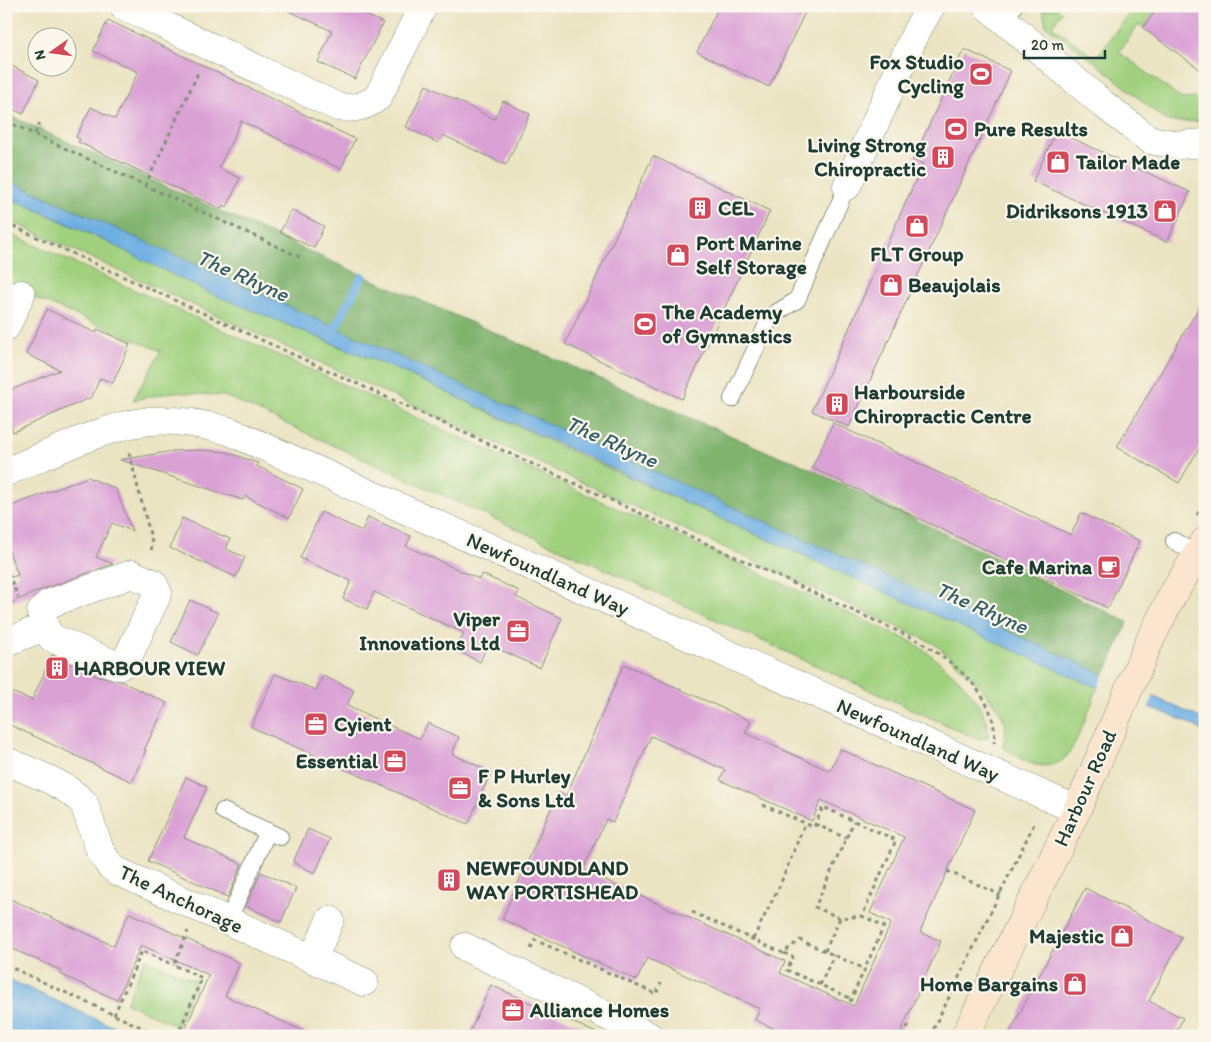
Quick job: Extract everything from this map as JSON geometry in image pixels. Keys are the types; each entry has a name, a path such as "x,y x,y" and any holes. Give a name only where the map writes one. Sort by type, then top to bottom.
{"street":[{"path":"124,6 338,107 353,109 366,106 378,97 423,6"},
{"path":"847,186 917,30 931,6"},
{"path":"1002,11 1103,104 1150,140 1178,145 1205,143"},
{"path":"6,327 21,294"},
{"name":"Newfoundland Way","path":"8,467 122,427 150,421 179,421 230,431 990,773 1077,810"},
{"name":"Harbour Road","path":"965,1036 1077,810 1150,640 1172,596 1201,548"},
{"path":"132,574 140,577 157,587 157,599 125,663 119,666 113,664 57,641 48,634 41,612 48,604 122,576 132,574"},
{"path":"6,642 45,627"},
{"name":"The Anchorage","path":"6,761 54,782 84,803 99,848 109,865 124,874 364,982"},
{"path":"313,959 330,920"},
{"path":"465,947 650,1036"}],"lane":[{"path":"732,399 771,316 796,300 847,186"},
{"path":"1174,541 1201,548"},
{"path":"223,811 274,834 228,921"}],"path":[{"path":"145,186 210,47"},
{"path":"35,134 41,120"},
{"path":"6,121 304,259"},
{"path":"6,223 917,640 938,652 959,671 987,705 994,724 995,738 990,773"},
{"path":"122,427 152,542 152,551 140,577"},
{"path":"763,805 814,827 823,807 896,840 862,916"},
{"path":"930,1036 1025,846 1035,825 1035,819"},
{"path":"849,1004 884,926 862,916 840,918 816,907 854,821"},
{"path":"753,939 780,885 805,824"},
{"path":"815,824 846,838"},
{"path":"947,871 1001,895"},
{"path":"174,965 199,908"},
{"path":"692,912 793,957 787,970 852,999"},
{"path":"825,952 840,918"},
{"path":"528,955 535,940 656,994 661,982"},
{"path":"783,952 800,940 865,969"},
{"path":"114,1015 142,951 202,978 177,1036"},
{"path":"820,985 834,956"},
{"path":"6,965 160,1036"},
{"path":"904,1036 909,1024"},
{"path":"725,1033 731,1036"}],"green space":[{"path":"1134,6 1159,6 1143,28 1139,24 1119,52 1182,99 1195,98 1205,106 1205,121 1174,122 1165,120 1095,62 1046,26 1043,10 1056,8 1062,12 1052,26 1096,58"},
{"path":"6,114 344,267 775,455 794,461 1128,622 1104,676 6,179"},
{"path":"6,196 335,345 401,371 579,455 1098,687 1070,752 1065,758 1055,764 1040,766 1023,760 1002,747 1005,724 1000,712 983,690 933,643 6,219"},
{"path":"6,232 912,642 950,671 973,696 987,724 988,738 977,739 225,396 173,392 133,400 161,351 6,286"},
{"path":"145,959 196,981 177,1026 126,1003"}],"water":[{"path":"6,179 1205,720 1205,732 1185,721 1084,682 401,371 210,293 91,234 6,196"},
{"path":"6,978 134,1036 6,1036"}],"pier":[{"path":"1105,673 1154,695 1148,709 1097,689"}],"building":[{"path":"278,6 348,6 383,23 355,79 318,62 332,31"},
{"path":"719,6 808,6 769,87 697,52"},
{"path":"1159,6 1205,6 1205,73 1143,28"},
{"path":"108,20 355,139 341,169 241,121 219,168 240,178 227,207 223,205 221,209 78,142 80,139 76,137 91,107 115,119 138,72 93,51"},
{"path":"964,49 1011,71 849,427 812,411 923,164 913,160"},
{"path":"6,63 28,74 28,78 39,80 23,114 6,106"},
{"path":"426,85 494,119 503,101 530,114 506,165 443,135 438,143 406,127"},
{"path":"1056,131 1190,192 1167,242 1033,181"},
{"path":"653,156 770,211 682,399 565,344"},
{"path":"291,210 324,226 314,248 280,232"},
{"path":"1205,297 1205,438 1179,483 1117,447"},
{"path":"47,309 96,333 97,329 130,344 113,383 100,378 92,397 13,432 6,414 6,392 60,370 26,354"},
{"path":"833,423 1071,535 1081,513 1140,541 1108,608 812,468"},
{"path":"173,451 226,452 258,463 257,466 303,489 289,518 245,496 243,500 120,460"},
{"path":"88,477 116,489 132,531 112,523 96,557 113,564 43,589 6,605 6,579 18,575 6,544 6,508"},
{"path":"321,512 362,531 368,517 411,536 406,546 479,579 482,574 519,591 516,597 562,618 540,668 488,644 480,662 456,650 464,633 374,592 367,609 343,599 351,581 300,558"},
{"path":"182,518 230,539 226,549 245,557 236,577 170,548"},
{"path":"190,600 218,613 198,655 171,642"},
{"path":"52,655 99,677 120,681 167,703 144,750 146,750 132,782 6,723 6,690 32,700"},
{"path":"624,664 751,721 745,733 830,771 840,749 975,810 920,932 941,941 899,1036 791,1036 755,1020 760,1009 647,958 637,980 502,919 558,793 566,796","holes":["651,736 725,770 720,780 812,821 821,800 904,837 870,913 891,923 854,1006 780,973 785,961 583,870 606,819 613,822"]},
{"path":"275,674 316,690 323,676 354,690 347,706 420,739 428,723 459,737 452,754 491,772 468,824 251,727"},
{"path":"186,777 207,787 184,838 242,864 228,897 148,861"},
{"path":"308,829 330,839 315,873 293,862"},
{"path":"261,872 296,888 281,922 246,906"},
{"path":"1085,888 1182,937 1149,1001 1183,1018 1174,1036 1008,1036"},
{"path":"6,897 114,946 129,913 240,963 225,996 315,1036 200,1036 185,1029 209,975 141,945 117,1000 60,974 62,971 6,946"},
{"name":"Alliance Homes","path":"491,985 603,1036 468,1036"}],"waterway":[{"path":"331,335 362,277"}],"place":[{"name":"Fox Studio Cycling","path":"981,74"},
{"name":"Pure Results","path":"956,129"},
{"name":"Living Strong Chiropractic","path":"943,157"},
{"name":"Tailor Made","path":"1058,162"},
{"name":"CEL","path":"700,208"},
{"name":"Didriksons 1913","path":"1165,211"},
{"name":"FLT Group","path":"917,226"},
{"name":"Port Marine Self Storage","path":"678,255"},
{"name":"Beaujolais","path":"891,285"},
{"name":"The Academy of Gymnastics","path":"645,324"},
{"name":"Harbourside Chiropractic Centre","path":"837,404"},
{"name":"Cafe Marina","path":"1109,567"},
{"name":"Viper Innovations Ltd","path":"518,631"},
{"name":"HARBOUR VIEW","path":"57,668"},
{"name":"Cyient","path":"316,724"},
{"name":"Essential","path":"395,761"},
{"name":"F P Hurley & Sons Ltd","path":"460,788"},
{"name":"NEWFOUNDLAND WAY PORTISHEAD","path":"449,880"},
{"name":"Majestic","path":"1122,936"},
{"name":"Home Bargains","path":"1075,984"},
{"name":"Alliance Homes","path":"513,1010"}],"water label":[{"name":"The Rhyne","path":"243,275"},
{"name":"The Rhyne","path":"612,441"},
{"name":"The Rhyne","path":"982,607"}]}
